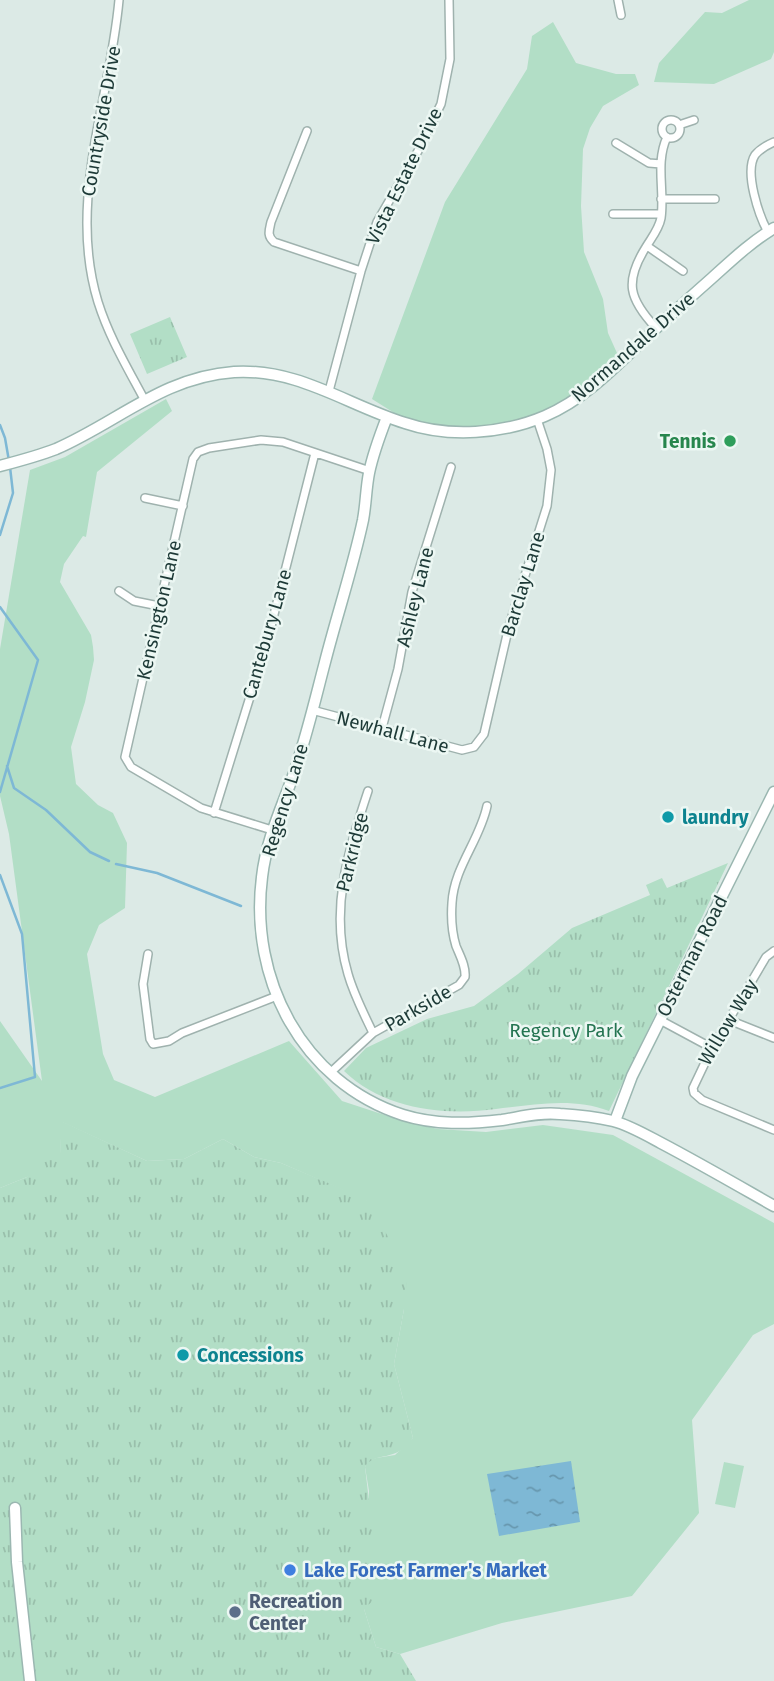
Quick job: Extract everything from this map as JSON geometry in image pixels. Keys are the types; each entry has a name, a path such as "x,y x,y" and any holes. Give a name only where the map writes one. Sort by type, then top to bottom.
{"street":[{"name":"Countryside Drive","path":"119,0 113,55 90,167 86,233 91,272 106,325 144,399"},
{"name":"Vista Estate Drive","path":"329,391 377,222 423,142 440,104 450,59 449,0"},
{"path":"618,0 621,15"},
{"path":"671,120 679,125 678,134 673,138 667,137 662,130 665,122 671,120"},
{"path":"679,125 694,120"},
{"path":"307,131 271,222 268,233 270,239 361,271"},
{"path":"656,328 637,305 632,287 636,264 657,230 661,214 661,164 667,137"},
{"path":"771,230 760,217 752,164 755,155 774,142"},
{"path":"616,143 649,163 661,164"},
{"path":"661,199 715,199"},
{"path":"612,214 661,214"},
{"name":"Normandale Drive","path":"0,466 31,458 66,444 144,399 188,380 214,374 276,374 329,391 387,417 422,428 466,432 504,428 537,419 566,405 587,390 741,252 771,230"},
{"path":"647,246 683,271"},
{"name":"Regency Lane","path":"387,417 370,471 363,518 312,710 294,773 272,830 262,876 260,912 268,969 277,996 296,1036 330,1073 383,1108 429,1121 470,1124 558,1113 615,1121 687,1157 774,1206"},
{"name":"Barclay Lane","path":"474,747 484,734 509,626 547,506 551,470 537,419"},
{"name":"Kensington Lane","path":"214,813 131,767 124,754 193,459 198,452 209,448 261,440 283,442 315,453"},
{"path":"315,453 370,471"},
{"name":"Cantebury Lane","path":"214,813 267,642 315,453"},
{"name":"Ashley Lane","path":"382,728 398,669 412,592 451,467"},
{"path":"145,498 183,506"},
{"path":"119,591 134,601 159,606"},
{"name":"Newhall Lane","path":"312,710 462,750 474,747"},
{"name":"Parkridge","path":"368,791 347,855 338,912 348,974 373,1034"},
{"name":"Osterman Road","path":"615,1121 622,1097 774,792"},
{"name":"Parkside","path":"330,1073 373,1034 458,985 466,977 454,939 452,902 458,874 481,829 487,806"},
{"path":"214,813 272,830"},
{"name":"Willow Way","path":"774,951 766,957 693,1084 696,1096 774,1130"},
{"path":"148,954 143,984 150,1039 153,1044 160,1045 182,1033 277,996"},
{"path":"660,1020 712,1048"},
{"path":"729,1020 774,1038"},
{"path":"15,1508 17,1562 30,1681"}],"green space":[{"path":"749,0 774,0 774,52 771,59 714,84 654,82 659,63 705,12 722,13"},
{"path":"553,22 576,63 616,74 635,74 639,85 603,106 590,128 583,149 581,206 584,252 603,299 608,333 621,362 550,413 481,431 415,426 372,399 445,202 527,69 532,36"},
{"path":"170,317 187,357 147,374 130,334"},
{"path":"166,399 172,411 97,472 86,537 83,536 64,564 60,582 91,635 93,647 94,660 85,702 71,747 76,784 98,805 113,813 127,843 125,908 99,925 87,954 103,1054 114,1080 155,1097 289,1041 342,1101 438,1129 486,1132 543,1125 613,1135 774,1223 774,1324 753,1335 692,1420 699,1513 632,1596 502,1623 400,1654 376,1647 364,1609 369,1491 365,1467 368,1461 395,1455 413,1438 394,1364 404,1309 366,1200 281,1163 254,1157 223,1139 184,1159 147,1161 62,1122 60,1154 27,1177 0,1188 0,1021 42,1081 9,834 0,796 0,649 30,470 65,457"},
{"name":"Regency Park","path":"728,863 609,1111 567,1103 476,1111 415,1107 377,1094 344,1071 366,1048 427,1019 474,1006 518,974 572,928 650,895 646,885 662,878 667,888"},
{"path":"61,1121 147,1161 184,1159 223,1139 254,1157 281,1163 366,1199 397,1252 407,1279 394,1364 413,1438 400,1451 374,1459 365,1467 380,1594 364,1609 376,1647 400,1654 416,1681 0,1681 0,1188 27,1177 40,1149 60,1154"},
{"path":"724,1462 744,1466 735,1508 715,1504"}],"water":[{"path":"571,1461 580,1522 499,1536 487,1474"}],"waterway":[{"path":"0,425 9,461"},
{"path":"0,535 13,493 10,467"},
{"path":"0,607 38,660 0,792"},
{"path":"7,766 14,788 46,810 90,852 109,861"},
{"path":"116,864 157,873 241,906"},
{"path":"0,875 22,934 35,1077 0,1088"}],"place":[{"name":"Tennis","path":"730,441"},
{"name":"laundry","path":"668,817"},
{"name":"Concessions","path":"183,1355"},
{"name":"Lake Forest Farmer's Market","path":"290,1570"},
{"name":"Recreation Center","path":"235,1612"}]}
